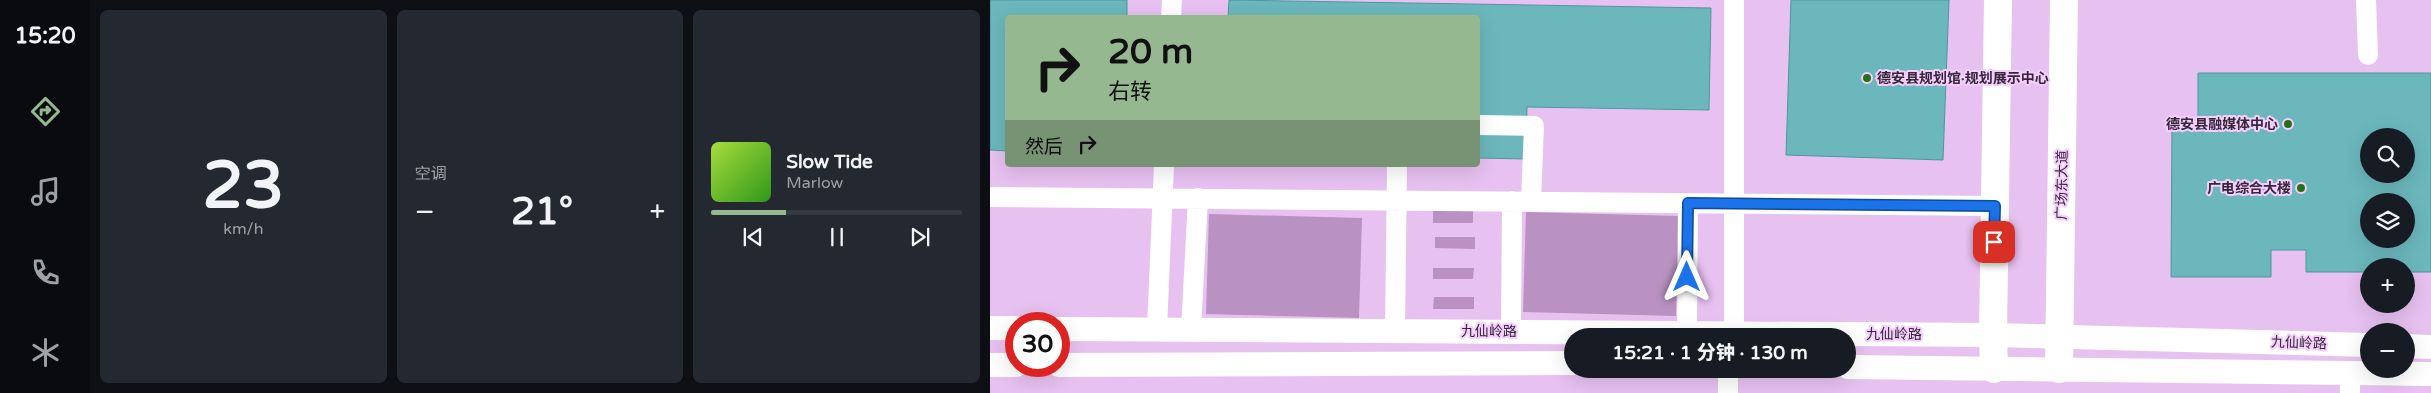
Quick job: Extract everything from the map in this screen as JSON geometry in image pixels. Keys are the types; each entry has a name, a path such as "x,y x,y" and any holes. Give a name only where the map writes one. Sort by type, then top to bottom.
{"main road":[{"path":"1994,368 1998,0"},
{"name":"广场东大道","path":"2060,369 2064,0"}],"street":[{"path":"1171,15 1172,0"},
{"path":"1734,0 1734,328"},
{"path":"2366,0 2368,55"},
{"path":"1480,125 1534,126 1522,201 1512,332"},
{"path":"1157,329 1164,167"},
{"path":"1395,331 1397,167"},
{"path":"990,197 1995,206"},
{"path":"1191,330 1198,198"},
{"path":"1687,328 1688,203"},
{"path":"990,328 1005,328"},
{"name":"九仙岭路","path":"1070,329 1564,332"},
{"name":"九仙岭路","path":"1856,334 1993,335 2360,345"},
{"path":"2415,346 2431,347"},
{"path":"1070,365 1564,363"},
{"path":"990,365 1005,365"},
{"name":"九仙岭路","path":"1856,367 2060,369 2350,383 2431,374"},
{"path":"1728,378 1728,393"}],"shaded area":[{"path":"1433,211 1473,211 1473,223 1433,223"},
{"path":"1526,212 1679,216 1676,316 1523,312"},
{"path":"1209,214 1362,218 1359,318 1206,314"},
{"path":"1435,237 1475,237 1475,249 1435,248"},
{"path":"1433,268 1474,268 1473,279 1433,279"},
{"path":"1434,297 1474,297 1474,309 1433,309"}],"building":[{"path":"990,0 1127,0 1127,15 1005,15 1005,151 990,150"},
{"path":"1229,0 1711,8 1709,110 1527,107 1526,159 1480,158 1480,15 1228,15"},
{"name":"德安县规划馆·规划展示中心","path":"1791,0 1949,0 1943,160 1786,155"},
{"name":"广电综合大楼","path":"2198,73 2431,73 2431,272 2415,272 2415,258 2360,258 2360,272 2306,272 2306,250 2271,250 2271,277 2171,277 2172,126 2198,126"}],"place":[{"name":"德安县规划馆·规划展示中心","path":"1867,78"},
{"name":"德安县融媒体中心","path":"2288,124"},
{"name":"广电综合大楼","path":"2301,188"}],"route":[{"path":"1687,277 1688,203 1995,206 1994,242"}]}
